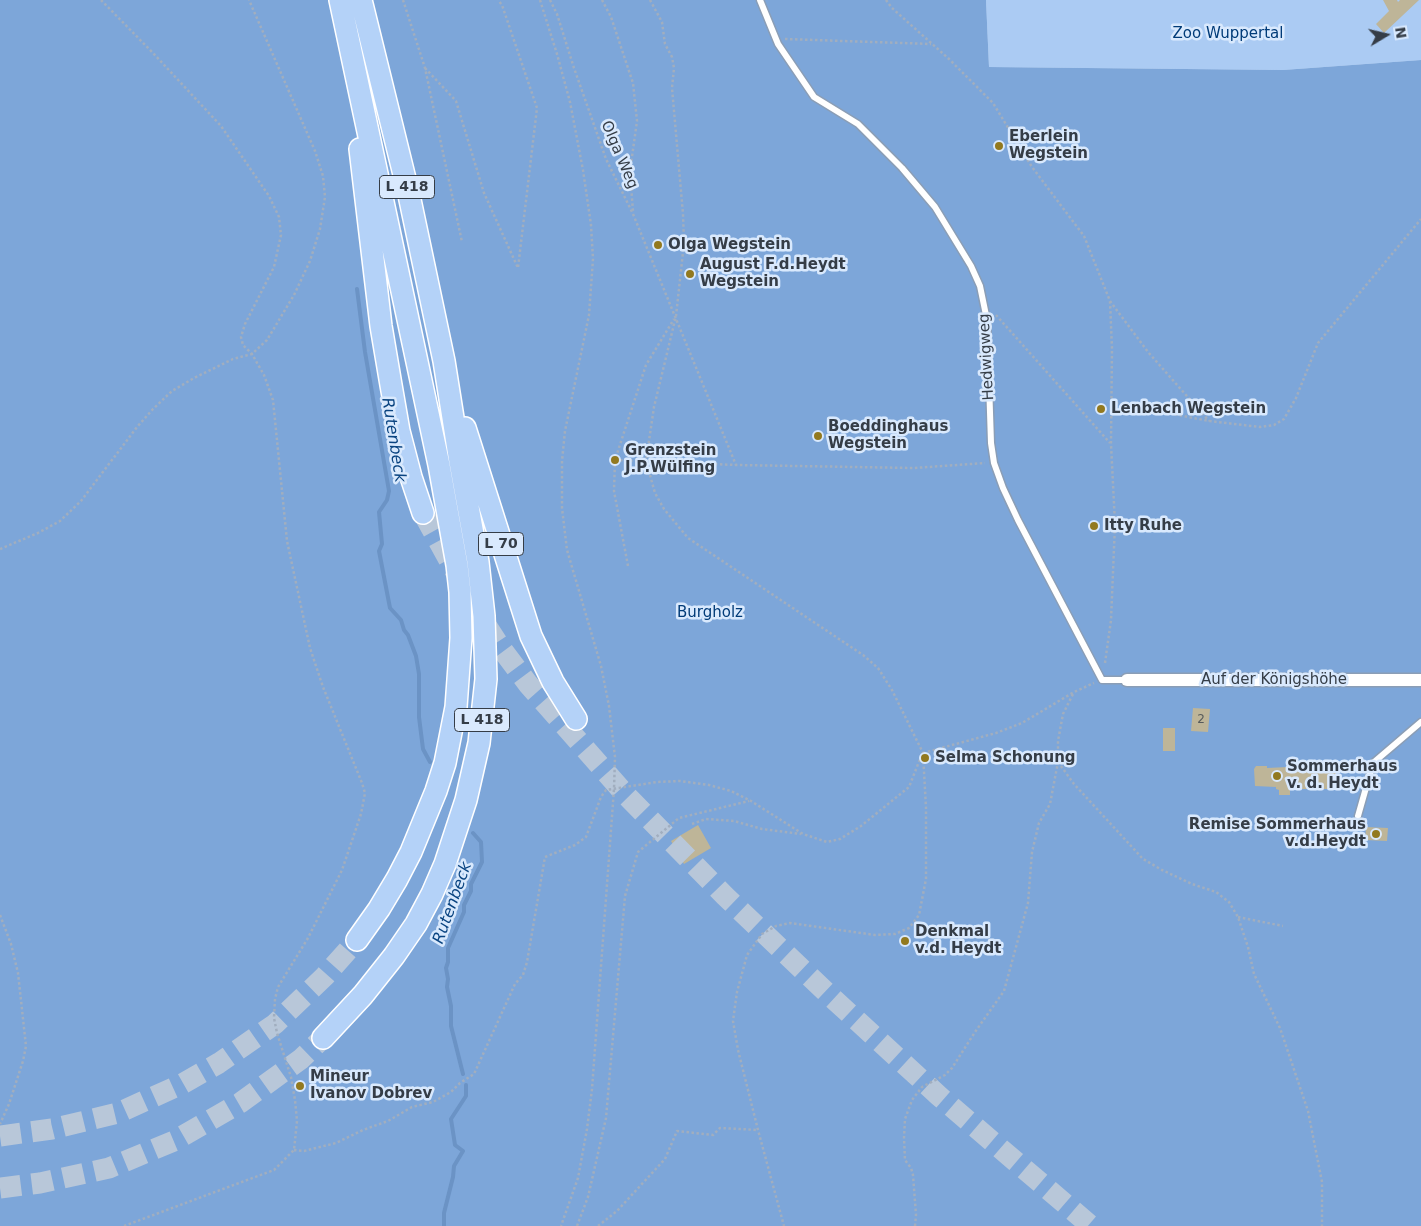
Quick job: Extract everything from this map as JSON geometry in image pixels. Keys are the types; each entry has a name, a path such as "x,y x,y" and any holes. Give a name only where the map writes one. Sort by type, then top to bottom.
{"highway":[{"name":"L 418","path":"323,1038 363,995 394,956 416,924 432,894 458,829 472,775 479,743 486,680 484,616 478,562 444,361 409,196 361,0"},
{"name":"L 418","path":"342,10 440,465 457,565 460,592 461,638 456,708 445,763 436,791 411,852 397,879 379,909 356,940"},
{"path":"342,10 381,326 399,431 423,513"},
{"name":"L 70","path":"444,361 531,636 552,682 576,719"}],"street":[{"name":"Auf der Königshöhe","path":"1127,680 1421,680"}],"lane":[{"name":"Hedwigweg","path":"760,0 778,44 814,97 858,124 902,168 936,207 971,266 980,286 988,341 994,463 1018,520 1102,680"},
{"path":"1102,680 1127,680"},
{"path":"1358,816 1373,763 1421,722"}],"path":[{"path":"101,0 213,117 241,154 276,209 280,226 279,251 270,276 242,334 243,344 252,354 264,375 273,400 287,541 310,648 323,687 365,793 342,870 308,938 280,982 275,998 274,1018 291,1076 295,1100 297,1121 294,1150 274,1170 124,1226"},
{"path":"0,549 50,527 72,511 137,427 172,391 232,358 252,354 267,340 294,296 310,261 320,228 325,196 323,176 315,151 249,0"},
{"path":"403,0 425,68 462,242"},
{"path":"425,68 456,100 484,193 518,268 537,108 502,5 498,0"},
{"path":"540,0 558,54 570,102 584,170 591,225 593,259 589,315 565,431 562,462 562,508 568,550 601,666 609,706 615,756 588,1121 578,1178 561,1226"},
{"name":"Olga Weg","path":"550,0 558,14 574,68 606,159 633,214 736,465"},
{"path":"602,0 611,17 633,83 636,122 630,171 633,214"},
{"path":"650,0 662,22 665,44 672,57 674,68 672,88 684,243 676,316 654,407 646,460 655,493 664,509 688,538 863,655 878,668 892,690 923,753 926,808 926,879 919,915 910,928 895,934 875,935 790,923 776,926 762,934 747,954 737,992 733,1021 738,1050 784,1226"},
{"path":"886,0 892,8 933,44 992,103 1032,167 1084,236 1110,301 1148,352 1209,420"},
{"path":"776,39 933,44"},
{"path":"1111,402 1209,420 1260,427 1274,425 1284,419 1296,398 1318,343 1421,219"},
{"path":"983,300 1111,444"},
{"path":"923,753 1022,724 1074,692 1102,680 1111,620 1115,524 1111,444 1112,350 1110,301"},
{"path":"628,566 614,491 615,460 627,429 646,365 676,316"},
{"path":"615,460 736,465 914,468 994,463"},
{"path":"915,1226 913,1175 905,1160 905,1119 912,1100 922,1087 945,1075 952,1068 1004,991 1028,903 1032,852 1039,823 1050,804 1058,762 1058,741 1063,714 1074,692"},
{"path":"692,824 706,819 734,821 762,829 802,834 827,842 840,839 861,826 909,786 923,753"},
{"path":"1058,762 1074,784 1143,859 1192,884 1216,892 1229,902 1238,917 1248,947 1254,974 1280,1028 1308,1111 1322,1182 1322,1226"},
{"path":"294,1150 304,1151 336,1143 388,1121 412,1107 433,1102 474,1074 515,984 523,975 527,962 545,858 575,845 586,837 601,797 606,790 657,782 680,781 709,785 731,791 751,800 802,834"},
{"path":"577,1226 588,1197 606,1118 625,896 638,852 679,818 751,800"},
{"path":"0,915 11,944 18,973 26,1046 23,1062 0,1124"},
{"path":"1238,917 1283,926"},
{"path":"598,1226 617,1211 666,1159 677,1131 713,1135 720,1128 758,1130"}],"green space":[{"name":"Burgholz","path":"0,0 986,0 989,67 1283,70 1421,60 1421,1226 0,1226"},
{"name":"Zoo Wuppertal","path":"986,0 1421,0 1421,60 1283,70 989,67"}],"building":[{"path":"1383,0 1397,0 1398,2 1400,0 1419,0 1384,33 1376,24 1389,11"},
{"path":"1193,708 1210,709 1208,732 1191,731"},
{"path":"1163,728 1175,728 1175,751 1163,751"},
{"path":"1298,765 1336,766 1336,789 1298,789 1298,781 1288,781 1290,795 1279,795 1279,790 1276,787 1255,786 1254,769 1256,766 1299,769"},
{"path":"698,825 711,848 684,864 671,841"},
{"name":"Remise Sommerhaus v.d.Heydt","path":"1366,827 1388,828 1387,841 1365,840"}],"waterway":[{"name":"Rutenbeck","path":"357,289 365,352 389,491 387,500 379,512 382,544 379,551 390,608 401,620 416,656 419,674 419,717 423,749 430,762"},
{"name":"Rutenbeck","path":"463,1074 451,1026 451,1006 446,968 448,948 464,912 464,905 471,891 471,884 482,862 481,842 473,833"},
{"name":"Rutenbeck","path":"444,1226 444,1213 454,1166 463,1151 455,1145 451,1119 466,1096 466,1085"}],"tunnel":[{"path":"423,513 480,616 501,648 528,684 625,794 725,896 827,993 939,1096 1091,1226"},
{"path":"0,1136 52,1129 118,1113 182,1084 219,1063 275,1024 325,976 357,940"},
{"path":"0,1188 40,1183 109,1168 174,1141 240,1103 301,1059 323,1038"}],"place":[{"name":"Eberlein Wegstein","path":"999,146"},
{"name":"Olga Wegstein","path":"658,245"},
{"name":"August F.d.Heydt Wegstein","path":"690,274"},
{"name":"Lenbach Wegstein","path":"1101,409"},
{"name":"Boeddinghaus Wegstein","path":"818,436"},
{"name":"Grenzstein J.P.Wülfing","path":"615,460"},
{"name":"Itty Ruhe","path":"1094,526"},
{"name":"Selma Schonung","path":"925,758"},
{"name":"Sommerhaus v. d. Heydt","path":"1277,776"},
{"name":"Remise Sommerhaus v.d.Heydt","path":"1376,834"},
{"name":"Denkmal v.d. Heydt","path":"905,941"},
{"name":"Mineur Ivanov Dobrev","path":"300,1086"}]}
